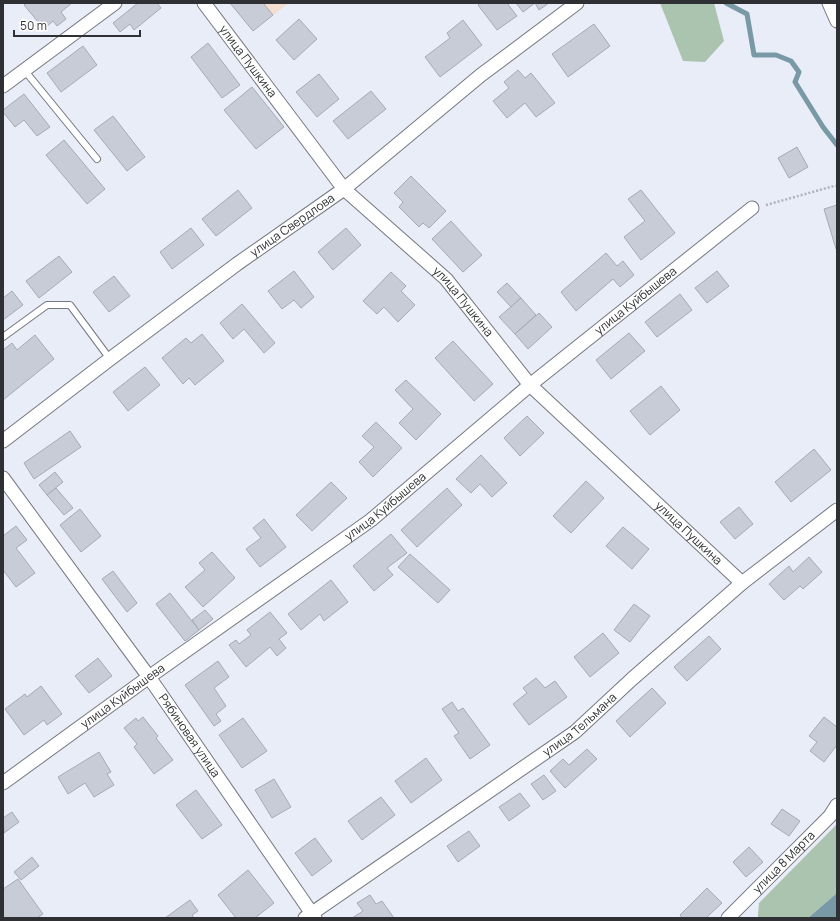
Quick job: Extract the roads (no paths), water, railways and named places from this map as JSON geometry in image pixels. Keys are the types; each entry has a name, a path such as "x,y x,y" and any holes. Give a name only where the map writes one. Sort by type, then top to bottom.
{"street":[{"path":"3,86 115,3"},
{"name":"улица Пушкина","path":"204,3 344,189 446,279 530,385 742,583"},
{"name":"улица Свердлова","path":"3,441 238,264 344,189 481,75 577,3"},
{"path":"829,3 837,21"},
{"name":"улица Куйбышева","path":"3,783 371,520 530,385 752,208"},
{"name":"Рябиновая улица","path":"3,478 148,678 310,917"},
{"name":"улица Тельмана","path":"310,917 575,732 632,679 742,583 837,510"},
{"name":"улица 8 Марта","path":"728,918 830,816 837,805"}],"lane":[{"path":"25,71 96,159"},
{"path":"3,337 47,305 70,305 110,359"}],"water":[{"path":"837,893 837,918 808,918"}],"waterway":[{"path":"726,3 747,14 754,55 776,55 791,61 799,72 795,82 823,127 837,145"}]}
